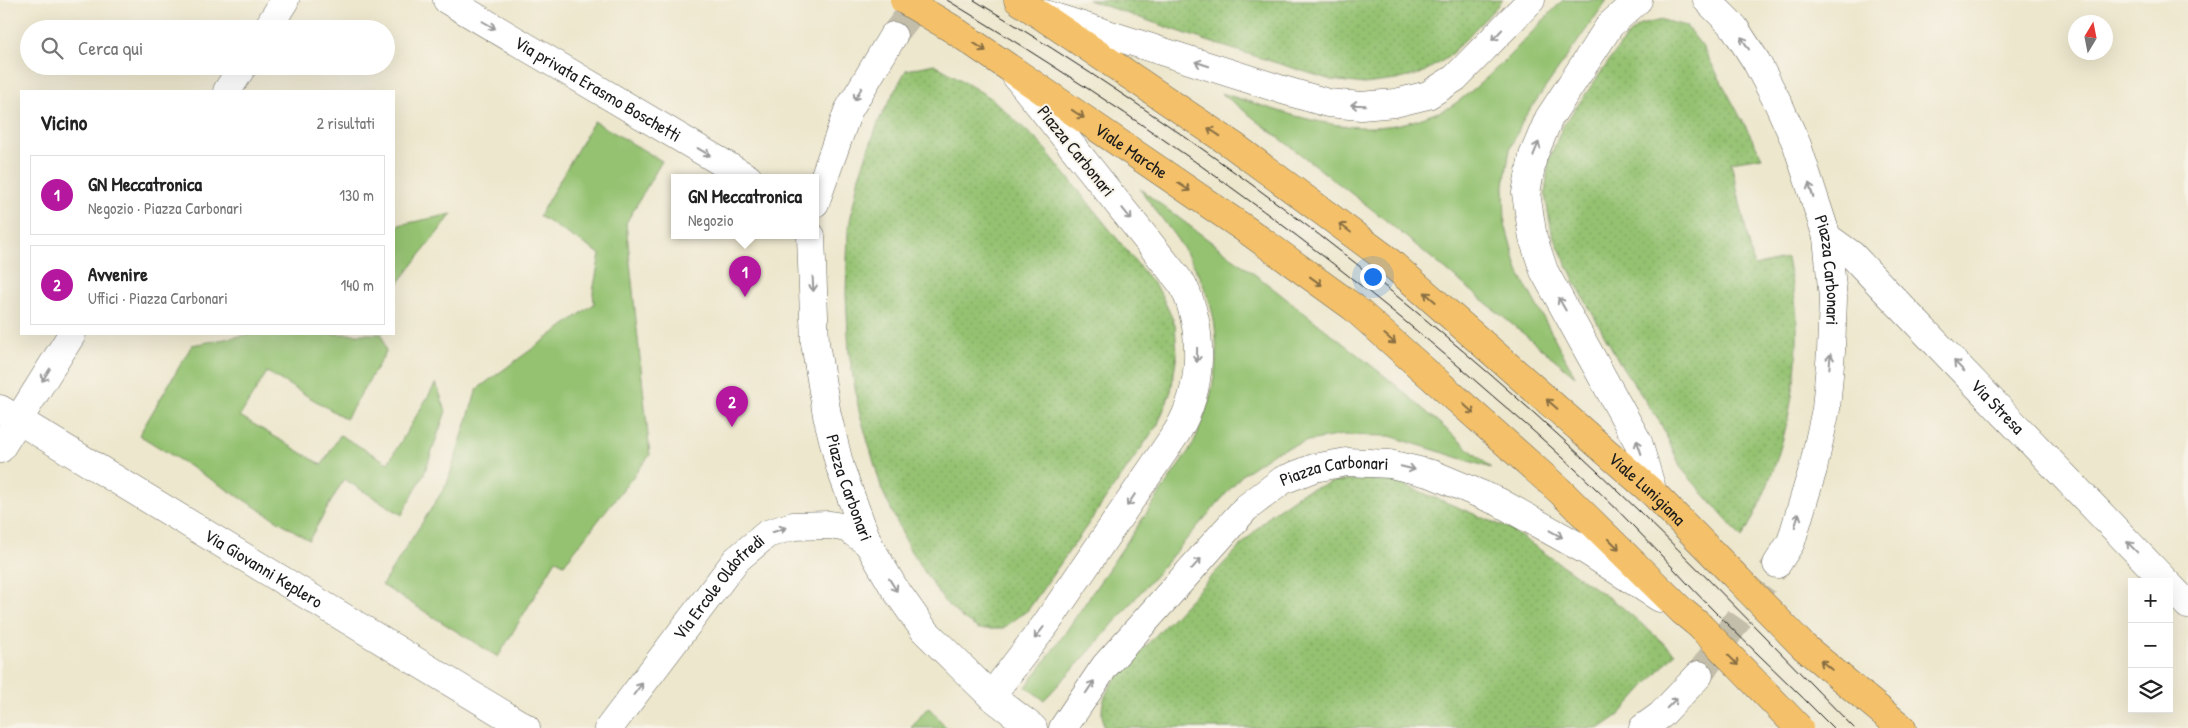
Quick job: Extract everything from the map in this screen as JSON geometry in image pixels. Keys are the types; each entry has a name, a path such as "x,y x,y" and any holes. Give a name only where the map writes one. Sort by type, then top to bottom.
{"main road":[{"name":"Viale Marche","path":"904,0 951,28 1009,67 1248,231 1353,308 1560,490 1690,618"},
{"name":"Viale Lunigiana","path":"1028,6 1234,146 1384,257 1653,493 1803,646 1902,728"},
{"path":"1690,618 1799,728"}],"street":[{"path":"273,20 285,0"},
{"name":"Via privata Erasmo Boschetti","path":"447,0 741,174"},
{"path":"1028,6 1284,90 1328,103 1361,106 1396,103 1428,94 1455,78 1531,0"},
{"path":"1638,0 1610,25 1549,118 1533,156 1526,193 1533,238 1544,271 1638,442 1653,493"},
{"name":"Piazza Carbonari","path":"1707,0 1734,27 1756,61 1778,103 1797,145 1827,236 1832,298 1831,352 1826,409 1813,469 1791,542 1777,564"},
{"path":"819,192 848,111 892,36"},
{"name":"Piazza Carbonari","path":"991,696 1046,624 1177,432 1191,401 1196,378 1198,354 1195,320 1183,285 1009,67"},
{"path":"228,90 237,75"},
{"name":"Via Stresa","path":"1827,236 1852,255 1866,269 2162,578"},
{"name":"Piazza Carbonari","path":"811,239 814,343 827,415 840,468 868,543 893,586 924,630 991,696 1033,728"},
{"path":"0,449 9,414 71,335"},
{"name":"Via Giovanni Keplero","path":"9,414 526,728"},
{"name":"Piazza Carbonari","path":"1063,728 1105,666 1246,508 1283,480 1314,468 1347,462 1390,464 1432,474 1499,502 1594,556 1690,618"},
{"name":"Via Ercole Oldofredi","path":"609,728 736,560 767,534 793,526 830,525 847,528 868,543"},
{"path":"2173,589 2188,605"},
{"path":"1643,728 1661,715 1699,675"}],"green space":[{"path":"1088,0 1503,0 1447,58 1420,74 1396,80 1364,84 1331,80 1210,42"},
{"path":"1563,0 1607,0 1524,118 1510,149 1504,185 1505,224 1518,271 1575,376 1378,214 1221,93 1297,116 1348,126 1373,127 1399,124 1425,117 1447,109 1468,94 1496,69"},
{"path":"1662,20 1686,26 1702,46 1762,157 1731,162 1754,266 1787,258 1795,298 1797,350 1790,406 1784,434 1766,488 1742,538 1681,468 1661,424 1621,365 1575,282 1552,233 1545,195 1549,159 1563,126 1626,37 1640,25"},
{"path":"934,64 991,98 1041,144 1160,292 1175,324 1177,354 1171,391 1158,424 1028,610 1002,629 979,629 963,619 944,601 910,550 882,490 859,411 849,353 846,294 848,231 859,176 879,120 906,70"},
{"path":"594,121 662,161 626,223 650,455 564,564 556,560 498,657 382,585 447,484 477,389 594,304 593,292 600,254 539,216"},
{"path":"1140,189 1265,282 1391,381 1491,468 1390,436 1342,435 1308,441 1275,452 1243,474 1088,653 1044,700 1026,687 1063,636 1192,446 1207,407 1212,387 1216,346 1215,325 1203,284 1190,259"},
{"path":"452,214 395,288 395,226"},
{"path":"247,335 382,335 386,352 346,419 267,372 240,416 322,465 340,435 388,463 436,383 446,411 424,474 402,515 344,479 309,540 139,435 192,345"},
{"path":"1365,479 1397,482 1510,529 1622,607 1675,653 1619,715 1600,728 1104,728 1102,712 1104,700 1109,688 1118,675 1270,515 1303,492 1333,482"},
{"path":"928,707 947,728 911,728"}],"tunnel":[{"path":"893,36 921,0"},
{"path":"1699,675 1777,564"}],"tram line":[{"path":"947,0 1019,44 1161,137 1297,236 1430,342 1583,476 1714,611 1833,728"},
{"path":"974,0 1053,49 1207,152 1356,263 1428,322 1499,382 1605,478 1713,584 1854,728"}],"place":[{"name":"GN Meccatronica","path":"745,297"},
{"name":"Avvenire","path":"732,427"}]}
